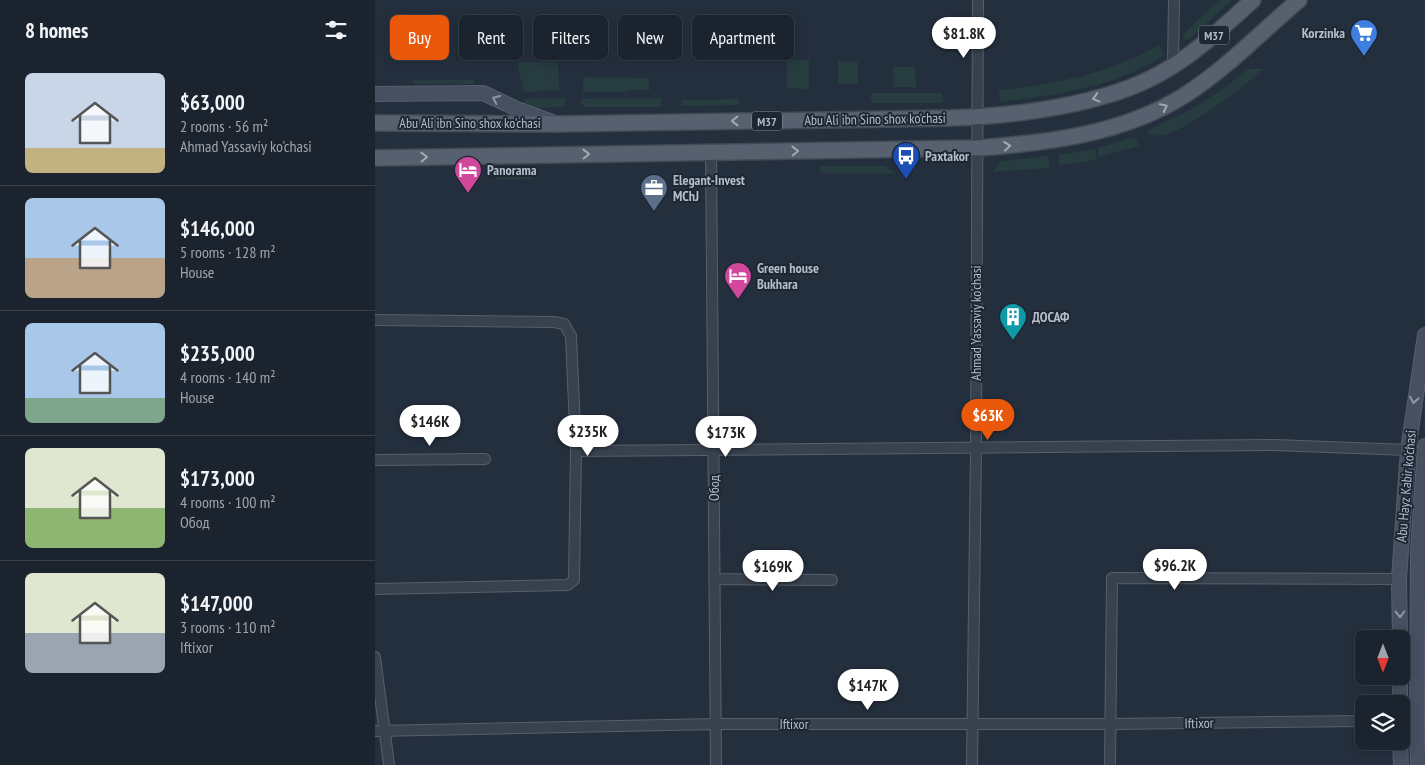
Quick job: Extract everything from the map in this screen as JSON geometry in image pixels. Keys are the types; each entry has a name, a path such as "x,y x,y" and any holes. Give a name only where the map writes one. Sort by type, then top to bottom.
{"main road":[{"name":"Abu Ali ibn Sino shox ko'chasi","path":"375,123 558,124 976,118 1049,108 1095,98 1142,82 1173,66 1204,43 1253,0"},
{"name":"M37","path":"375,158 977,148 1018,145 1078,135 1115,126 1157,110 1185,95 1214,74 1299,0"},
{"path":"375,94 483,93 517,109 558,124"},
{"name":"Abu Hayz Kabir ko'chasi","path":"1400,630 1399,579 1408,450 1425,335"},
{"name":"Abu Hayz Kabir ko'chasi","path":"1418,765 1418,551 1425,446"},
{"path":"1400,750 1401,765"}],"street":[{"name":"Ahmad Yassaviy ko'chasi","path":"972,765 976,449 978,0"},
{"path":"1173,0 1173,66"},
{"name":"Обод","path":"711,152 716,765"},
{"path":"375,320 554,322 564,324 571,336 576,451 574,580 568,585 375,589"},
{"path":"576,451 1274,445 1408,450"},
{"path":"375,460 485,459"},
{"path":"1110,765 1113,578 1399,579"},
{"path":"714,580 832,580"},
{"path":"375,657 380,730 389,765"},
{"name":"Iftixor","path":"380,730 716,724 1110,724 1355,721"}],"green space":[{"path":"1219,0 1232,0 1192,37 1187,40 1183,38 1183,34"},
{"path":"1159,45 1164,55 1126,75 1085,88 1000,102 999,90 1040,85 1082,76 1141,55"},
{"path":"787,60 809,60 809,89 787,88"},
{"path":"838,61 858,62 858,84 838,84"},
{"path":"517,62 558,62 559,90 524,92"},
{"path":"893,67 915,67 916,87 894,87"},
{"path":"1248,69 1264,69 1225,100 1189,124 1158,136 1148,133 1148,130 1190,110 1223,89"},
{"path":"583,77 648,78 650,90 583,92"},
{"path":"413,80 474,80 474,84 413,84"},
{"path":"872,93 942,93 943,101 941,103 872,103 870,98"},
{"path":"566,98 566,103 563,107 530,108 525,104 524,99"},
{"path":"581,99 662,99 661,106 659,107 584,107 581,103"},
{"path":"739,99 739,105 682,106 681,103 683,100"},
{"path":"1132,138 1136,139 1139,146 1099,157 1098,148"},
{"path":"1095,149 1097,159 1059,165 1059,155"},
{"path":"1048,156 1050,168 992,172 1001,161"},
{"path":"820,166 885,166 896,174 820,173"},
{"path":"498,170 531,170 531,179 497,180"}],"place":[{"name":"Korzinka","path":"1364,57"},
{"name":"Paxtakor","path":"906,180"},
{"name":"Panorama","path":"468,194"},
{"name":"Elegant-Invest MChJ","path":"654,212"},
{"name":"Green house Bukhara","path":"738,300"},
{"name":"ДОСАФ","path":"1013,341"}]}
